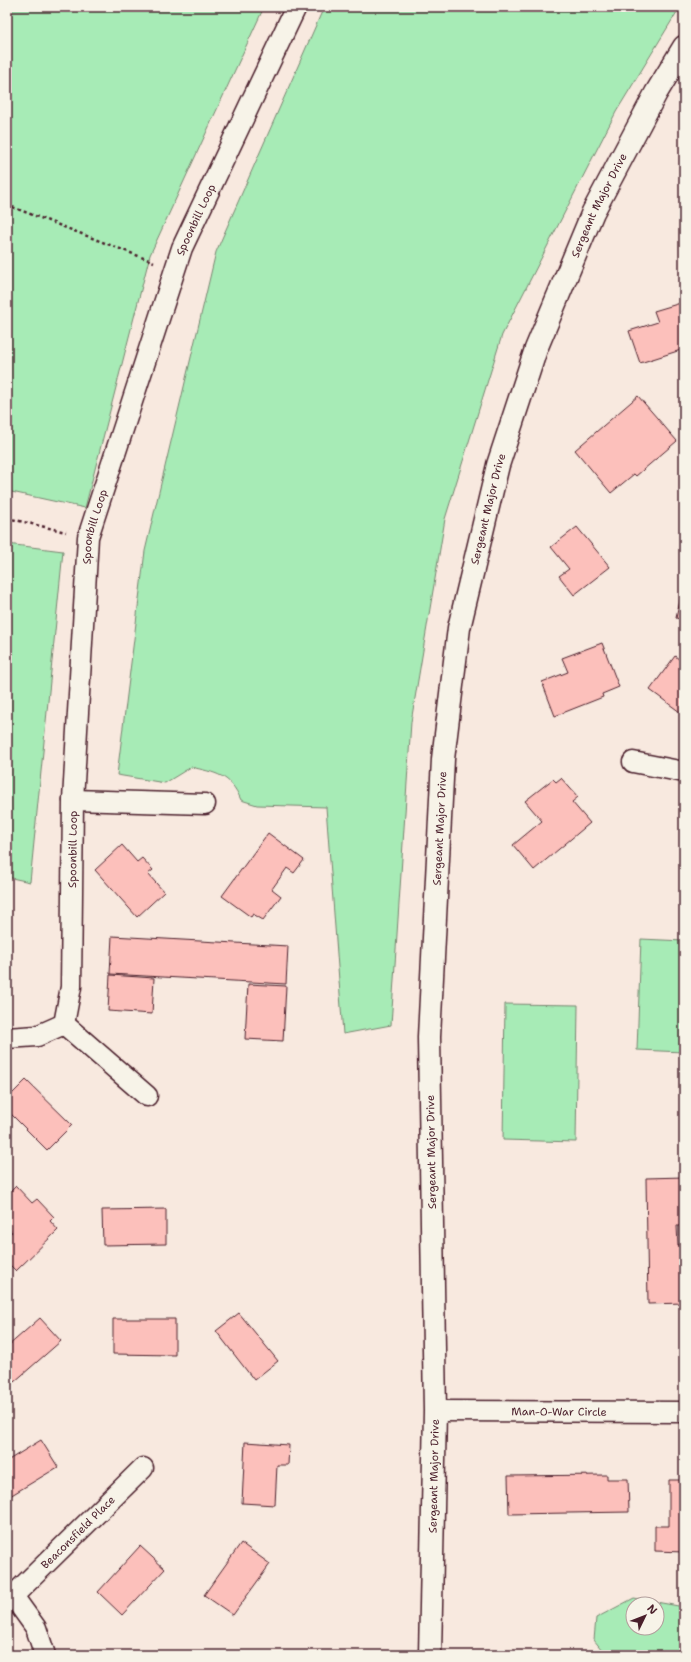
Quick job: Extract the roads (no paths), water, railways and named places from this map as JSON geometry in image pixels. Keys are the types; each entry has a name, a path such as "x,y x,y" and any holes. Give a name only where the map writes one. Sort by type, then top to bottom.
{"street":[{"name":"Spoonbill Loop","path":"64,1024 72,987 73,800 88,537 182,248 296,7"},
{"name":"Sergeant Major Drive","path":"430,1655 435,1411 429,1037 443,759 459,628 498,465 536,349 593,212 656,93 684,47"},
{"path":"633,762 684,772"},
{"path":"73,800 205,804"},
{"path":"7,1038 36,1036 64,1024 147,1096"},
{"name":"Man-O-War Circle","path":"435,1411 684,1412"},
{"name":"Beaconsfield Place","path":"10,1594 143,1468"},
{"path":"10,1594 36,1628 45,1655"}]}
